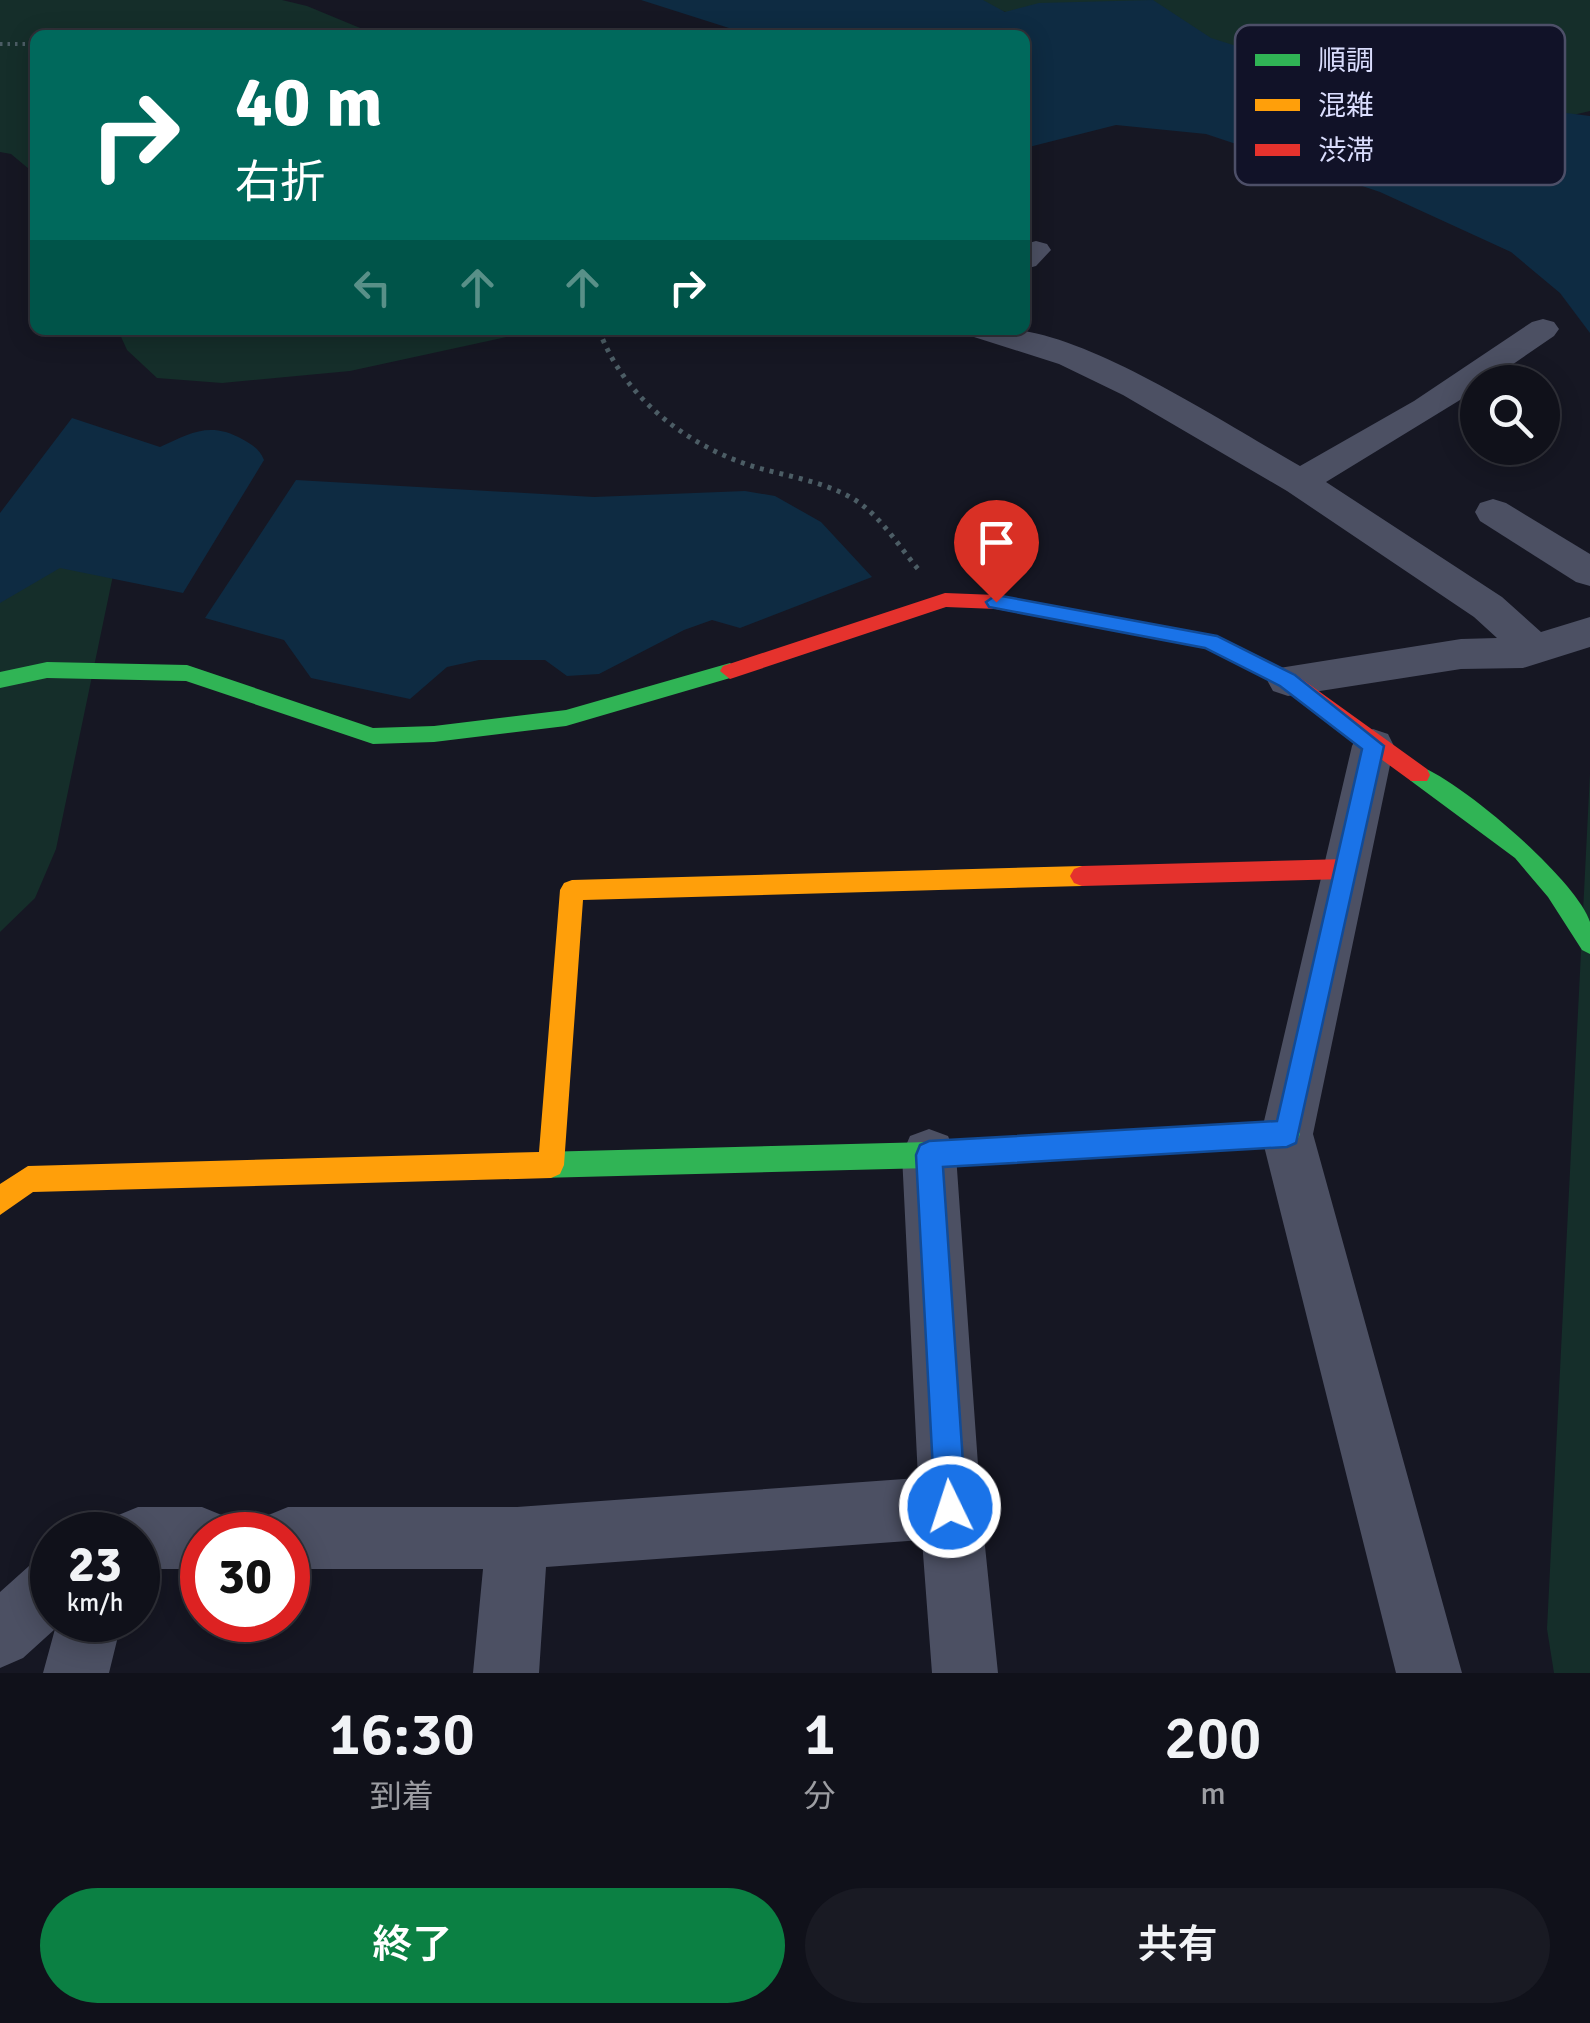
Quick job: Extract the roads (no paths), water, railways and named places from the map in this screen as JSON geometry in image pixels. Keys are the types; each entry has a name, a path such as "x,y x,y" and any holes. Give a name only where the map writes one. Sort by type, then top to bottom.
{"street":[{"path":"1300,482 1426,410 1543,329"},
{"path":"1001,335 1072,357 1135,388 1300,482 1488,608 1534,649"},
{"path":"1494,512 1590,572"},
{"path":"0,680 47,670 186,673 372,736 434,734 566,718 716,676 945,600 996,602 1210,641 1288,680 1373,746 1522,851 1556,890 1590,943"},
{"path":"1288,680 1460,654 1523,653 1590,632"},
{"path":"1373,746 1287,1134 1429,1673"},
{"path":"551,1165 572,890 1346,870"},
{"path":"0,1201 28,1179 929,1155 1287,1134"},
{"path":"929,1155 950,1507 965,1673"},
{"path":"310,1538 517,1538 950,1507"},
{"path":"506,1673 517,1538"},
{"path":"0,1636 30,1609"},
{"path":"76,1673 84,1642"}],"water":[{"path":"641,0 983,0 1005,12 1039,3 1153,0 1211,38 1235,46 1235,144 1206,134 1116,125 1030,147 1030,30 735,30"},
{"path":"1565,113 1590,116 1590,333 1560,293 1511,252 1359,185 1565,185"},
{"path":"72,418 160,447 191,434 220,431 249,443 262,456 264,460 183,593 60,568 0,603 0,513"},
{"path":"296,480 594,497 745,491 775,496 821,522 872,577 740,628 712,620 684,630 599,674 567,676 545,660 479,660 447,667 410,699 311,678 284,640 205,618"}]}
